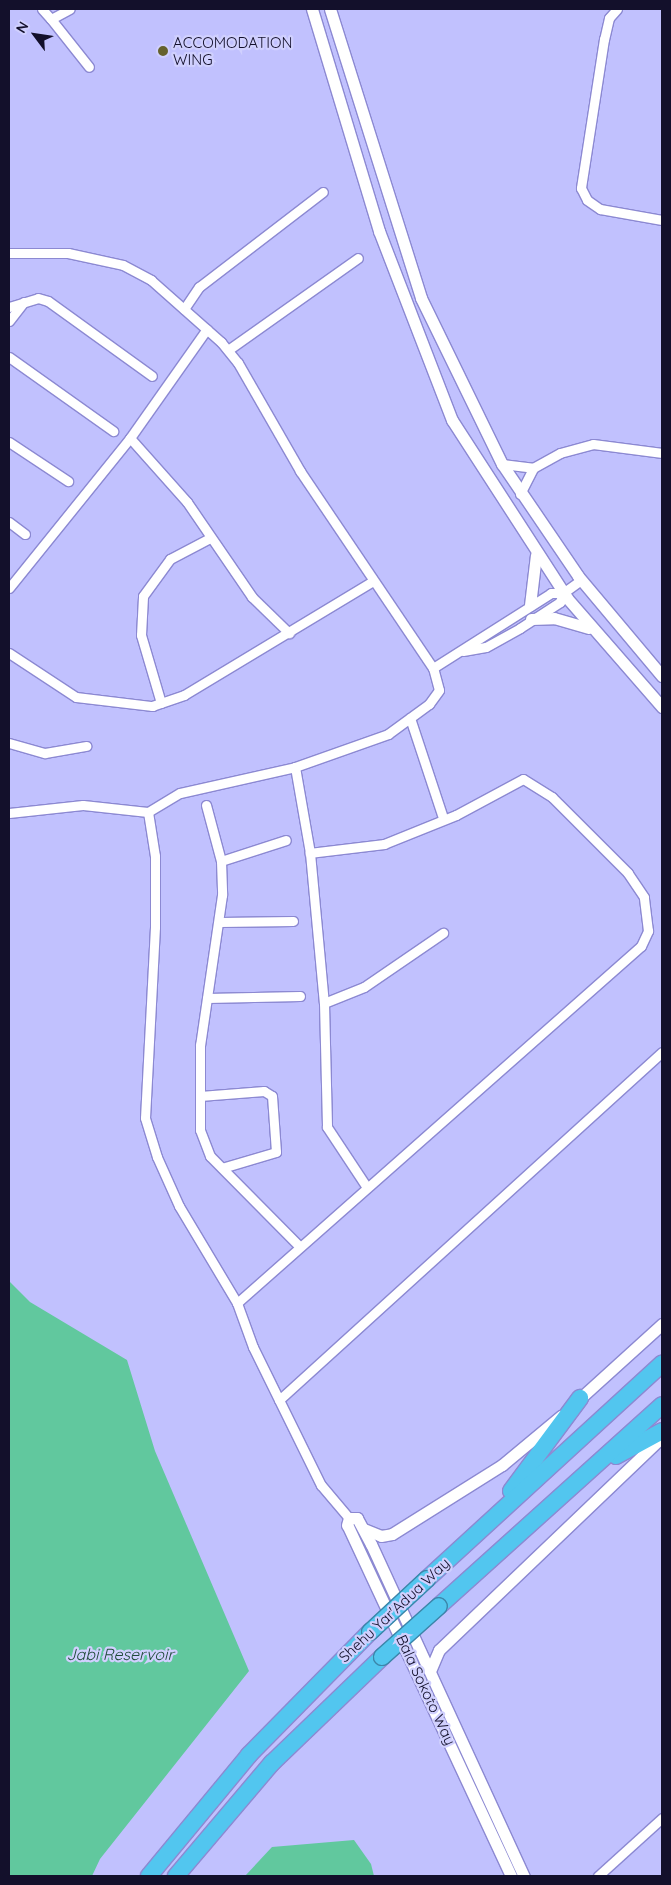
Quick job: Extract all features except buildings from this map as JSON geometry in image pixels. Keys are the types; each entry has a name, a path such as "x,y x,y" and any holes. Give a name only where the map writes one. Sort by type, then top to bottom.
{"highway":[{"name":"Shehu Yar'Adua Way","path":"149,1876 249,1755 370,1632 662,1364"},
{"path":"460,1548 503,1502 580,1398"},
{"name":"Shehu Yar'Adua Way","path":"176,1876 272,1763 382,1657 662,1405"},
{"path":"549,1508 613,1457 662,1431"}],"street":[{"path":"42,9 89,67"},
{"path":"52,19 70,9"},
{"path":"312,9 414,329 452,420 536,555 563,593 591,629 662,707"},
{"path":"330,9 421,298 502,464 520,494 581,580 662,676"},
{"path":"617,9 604,39 581,188 587,200 600,208 662,220"},
{"path":"184,309 199,287 323,192"},
{"path":"9,253 68,253 123,265 151,280 228,350 374,581 433,668 439,690 410,718 388,734 295,767 180,793 148,812 82,805 9,813"},
{"path":"228,350 358,258"},
{"path":"9,321 24,301"},
{"path":"9,307 24,301 48,301 152,376"},
{"path":"9,588 130,438 207,329"},
{"path":"9,357 113,431"},
{"path":"130,438 187,502 208,539 252,597 289,633"},
{"path":"9,442 68,481"},
{"path":"520,494 533,468 560,452 593,444 662,453"},
{"path":"502,464 533,468"},
{"path":"9,522 25,534"},
{"path":"161,703 141,635 143,596 170,558 208,539"},
{"path":"530,605 536,555"},
{"path":"463,651 486,648 560,602 563,593 581,580"},
{"path":"9,653 76,697 122,705 161,703 184,695 374,581"},
{"path":"433,668 463,651 530,605 551,593 563,593"},
{"path":"531,619 554,618 591,629"},
{"path":"410,718 444,818"},
{"path":"9,743 45,753 86,746"},
{"path":"295,767 310,853 324,1003 327,1127 366,1186"},
{"path":"237,1302 366,1186 641,946 648,930 644,897 628,873 552,797 524,779 444,818 384,844 310,853"},
{"path":"206,805 222,861 220,922 200,1045 200,1096 204,1146 222,1168 299,1246"},
{"path":"148,812 155,856 155,944 145,1118 156,1158 179,1206 237,1302 279,1400 322,1485 349,1518"},
{"path":"222,861 286,840"},
{"path":"220,922 293,921"},
{"path":"324,1003 364,987 443,933"},
{"path":"207,998 300,996"},
{"path":"279,1400 662,1052"},
{"path":"200,1096 264,1091 272,1096 276,1152 222,1168"},
{"path":"372,1572 374,1550 392,1534 502,1465 662,1324"},
{"path":"405,1646 424,1656 439,1650 662,1437"},
{"name":"Bala Sokoto Way","path":"511,1876 372,1572 346,1525 349,1518 357,1518 364,1529 524,1876"},
{"path":"364,1529 381,1536 392,1534"},
{"path":"430,1671 439,1650"},
{"path":"598,1876 662,1818"}],"water":[{"name":"Jabi Reservoir","path":"9,1281 30,1302 127,1360 155,1451 249,1671 100,1859 92,1876 9,1876"},
{"path":"354,1840 371,1864 374,1876 245,1876 272,1847"}],"place":[{"name":"ACCOMODATION WING","path":"163,51"}]}
